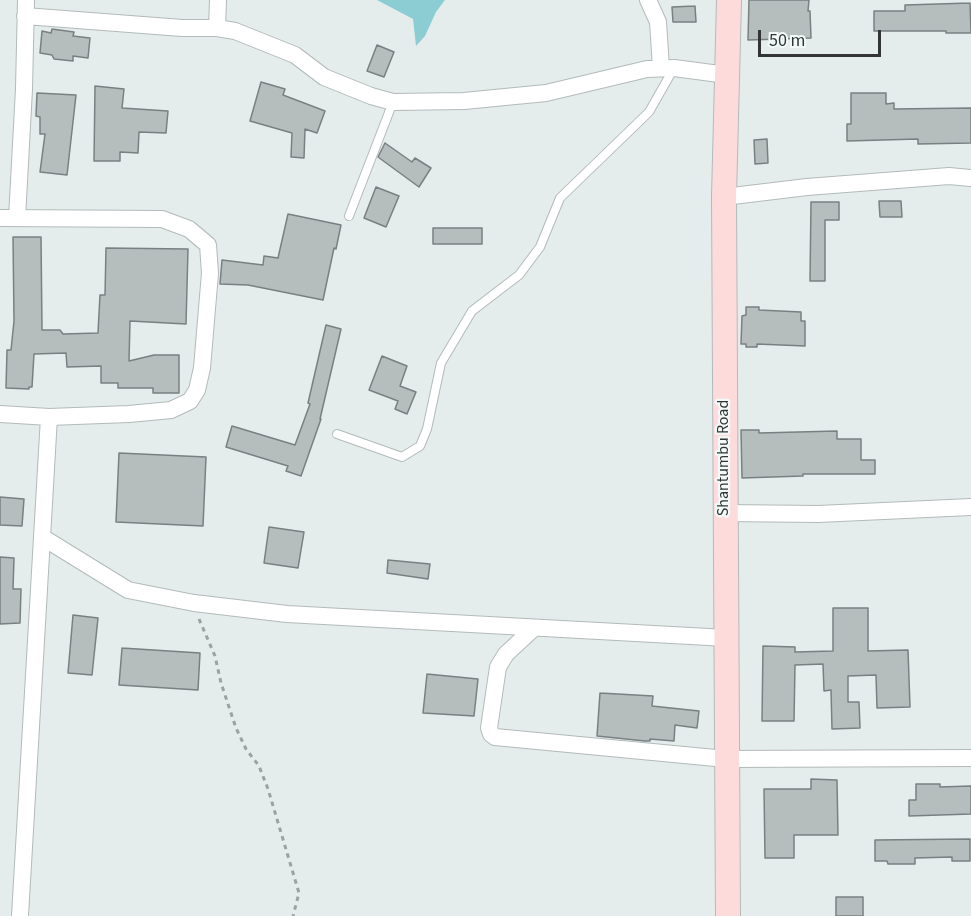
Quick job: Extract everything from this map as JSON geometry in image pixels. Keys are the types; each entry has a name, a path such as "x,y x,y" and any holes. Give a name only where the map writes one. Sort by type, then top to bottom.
{"street":[{"path":"217,28 218,0"},
{"path":"648,0 658,22 668,68"},
{"name":"Shantumbu Road","path":"728,916 724,197 729,0"},
{"path":"17,218 26,8 182,28 217,28 235,31 295,55 324,76 371,96 393,102 464,101 546,93 648,69 668,68 727,75"},
{"path":"724,197 807,186 949,176 971,178"},
{"path":"0,218 162,219 189,230 208,245 210,273 202,368 197,390 190,401 183,406 171,410 129,414 49,417 0,414"},
{"path":"20,916 49,417"},
{"path":"724,513 818,514 971,507"},
{"path":"42,537 128,590 194,603 287,614 727,638"},
{"path":"533,628 506,654 498,667 489,728 495,737 726,759 971,758"}],"lane":[{"path":"337,434 402,457 420,446 427,429 441,363 472,311 519,275 540,247 560,198 649,112 668,68"},
{"path":"349,216 393,102"}],"path":[{"path":"194,603 200,624 215,656 221,683 236,728 246,749 259,766 268,789 299,893 293,916"}],"water":[{"path":"377,0 445,0 436,12 425,36 416,46 413,19"}],"building":[{"path":"749,0 809,0 811,38 748,40"},
{"path":"970,3 971,33 874,31 874,11 905,11 905,5"},
{"path":"695,6 696,22 673,22 672,7"},
{"path":"52,29 74,32 73,36 90,38 88,58 73,56 73,61 54,59 52,55 40,53 42,31 51,33"},
{"path":"377,45 394,52 384,77 367,71"},
{"path":"261,82 285,89 283,95 325,111 317,133 305,129 304,158 291,157 292,133 250,121"},
{"path":"95,86 124,89 122,108 168,111 166,133 139,132 138,153 120,152 120,161 94,161"},
{"path":"37,93 76,95 67,175 40,172 45,134 40,134 40,117 36,116"},
{"path":"851,93 886,93 886,104 894,103 894,109 971,108 971,143 918,144 918,139 847,141 847,124 851,124"},
{"path":"767,139 768,163 755,164 754,140"},
{"path":"385,143 412,162 415,158 431,168 419,187 378,157"},
{"path":"376,187 399,196 386,227 364,218"},
{"path":"879,201 901,201 902,217 880,217"},
{"path":"811,202 839,202 839,220 825,220 825,281 810,281"},
{"path":"288,214 341,225 323,300 248,285 220,284 222,260 263,265 264,256 278,258"},
{"path":"433,228 482,228 482,244 433,244"},
{"path":"13,237 41,237 42,330 60,330 63,334 98,333 100,295 105,295 106,248 188,249 186,324 130,321 129,361 154,355 179,355 179,393 153,393 153,388 118,388 118,383 101,383 101,366 67,367 66,353 34,354 32,387 29,389 6,388 7,350 11,350 14,321"},
{"path":"746,307 759,307 759,310 801,312 801,321 805,321 805,346 757,344 757,347 746,347 746,344 741,344 742,316 746,315"},
{"path":"326,325 341,329 321,419 301,476 286,471 288,466 226,447 232,426 295,445 310,404 308,403"},
{"path":"382,356 407,366 400,386 416,392 407,414 395,409 398,401 369,390"},
{"path":"741,430 759,430 759,433 837,431 837,439 861,439 861,460 875,460 875,474 803,474 803,476 742,478"},
{"path":"119,453 206,457 203,526 116,522"},
{"path":"0,497 24,499 22,526 0,525"},
{"path":"269,527 304,532 298,568 264,563"},
{"path":"0,557 14,558 13,589 21,589 20,623 0,624"},
{"path":"388,560 430,564 428,579 387,573"},
{"path":"833,608 868,608 868,651 908,650 910,707 877,708 876,675 848,676 848,702 859,702 860,728 832,729 831,690 824,691 823,664 795,665 794,721 762,721 763,646 795,647 795,652 833,651"},
{"path":"73,615 98,618 92,675 68,673"},
{"path":"122,648 200,653 198,690 119,685"},
{"path":"427,674 478,679 474,716 423,713"},
{"path":"600,693 653,696 652,706 699,711 697,728 675,725 674,741 650,739 650,741 645,741 597,736"},
{"path":"811,779 837,780 838,835 794,835 794,858 765,858 764,789 811,789"},
{"path":"916,784 940,784 940,787 971,786 971,814 909,816 909,800 916,800"},
{"path":"970,839 970,861 952,861 952,857 915,858 915,864 888,864 887,861 875,861 875,840"},
{"path":"836,897 863,897 863,916 836,916"}]}
